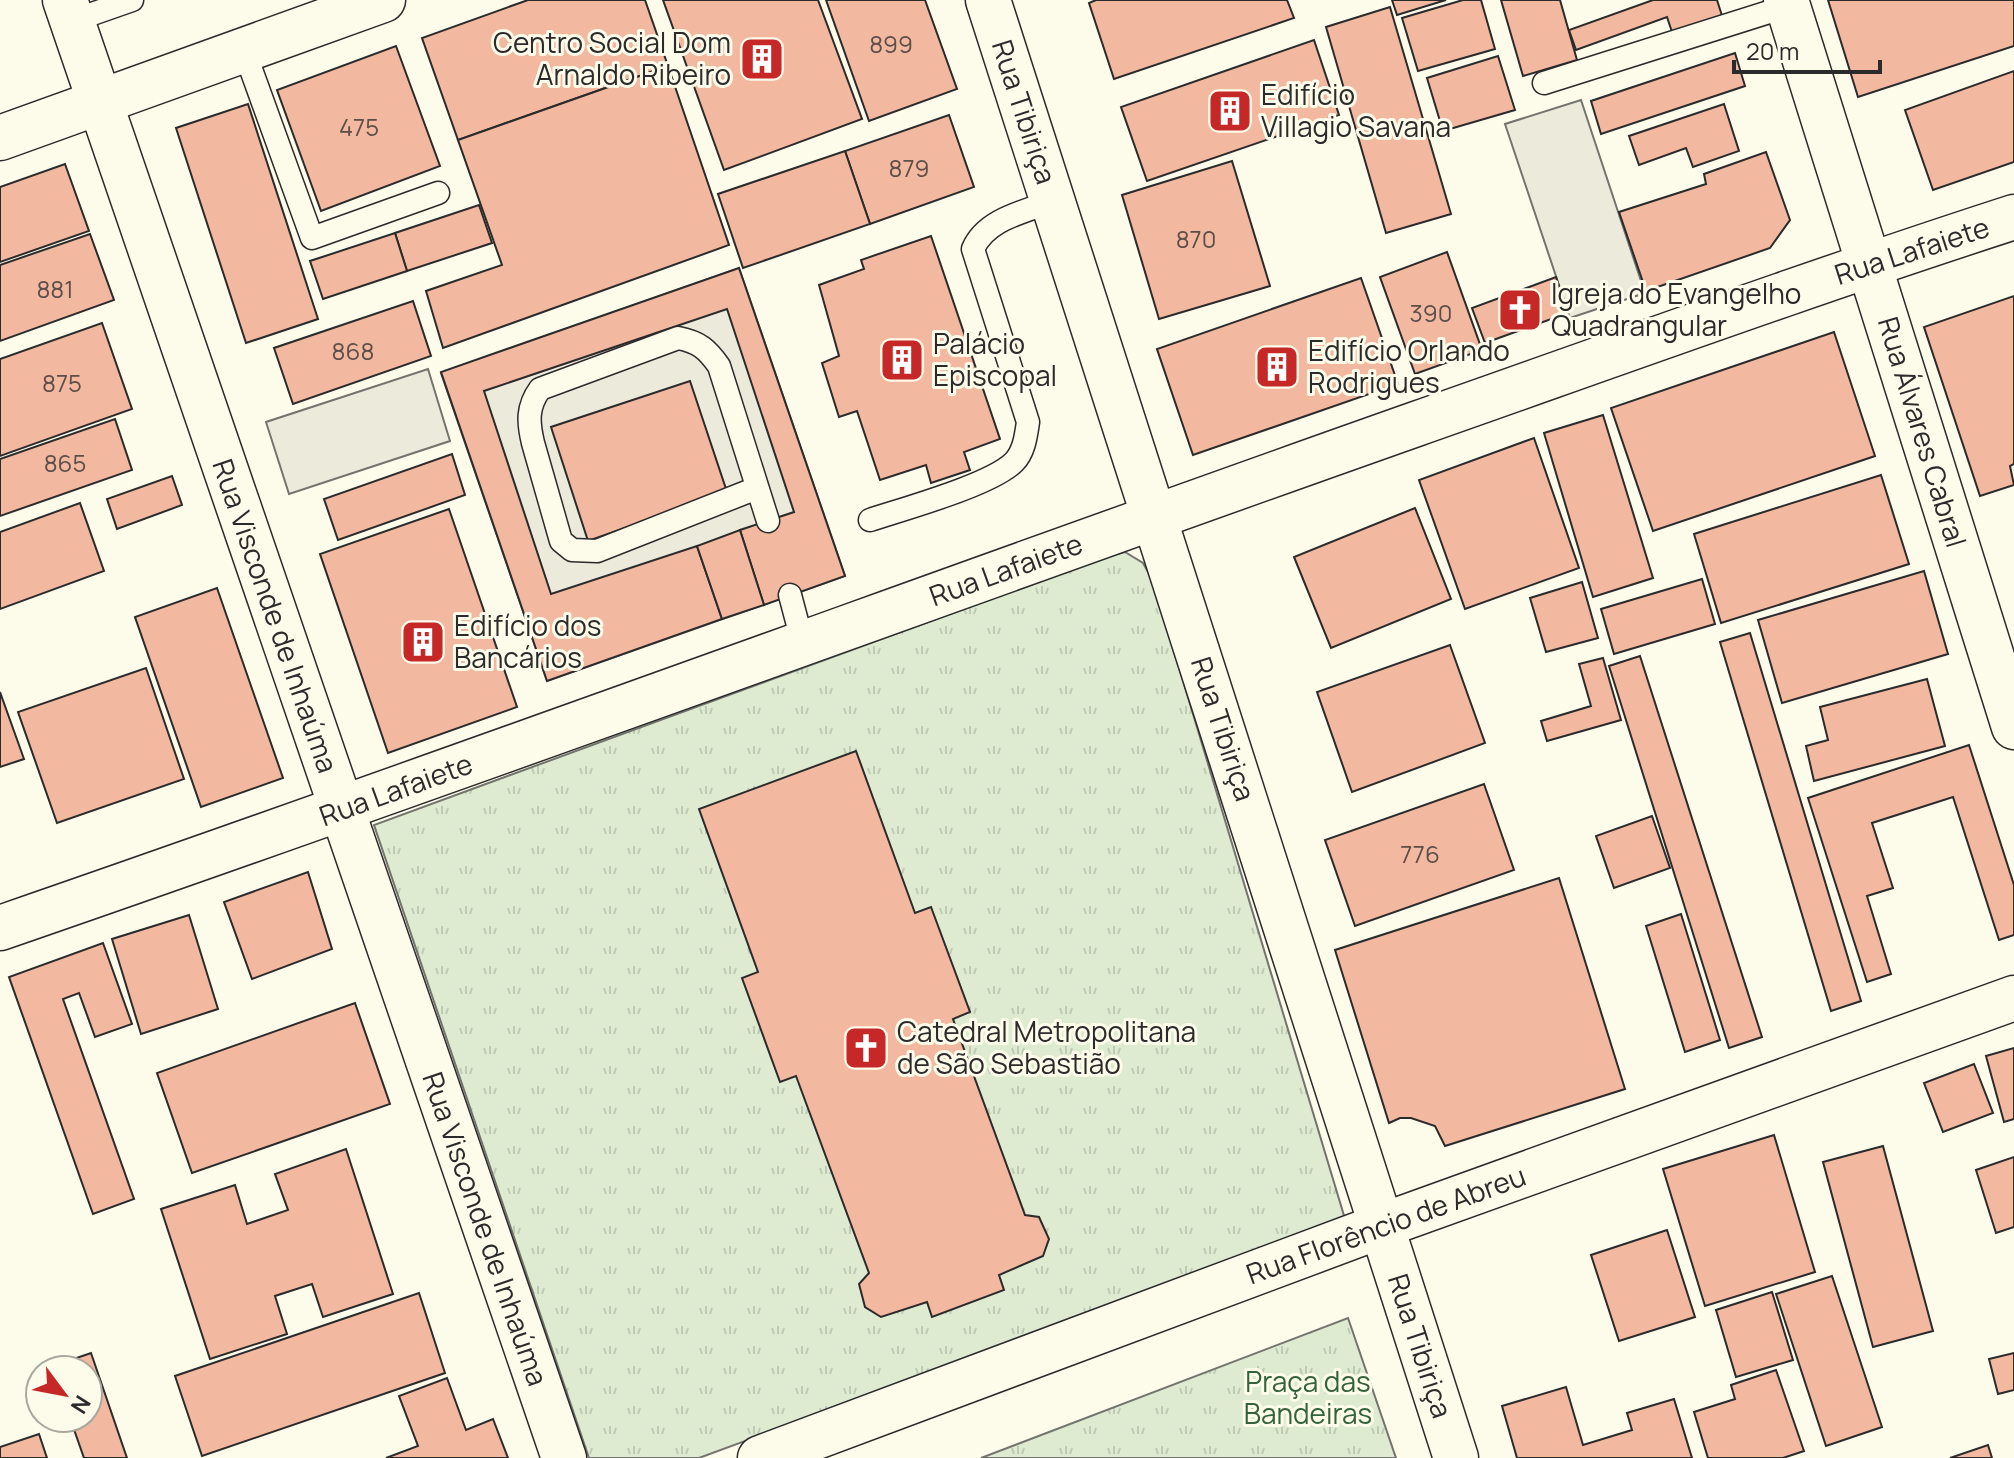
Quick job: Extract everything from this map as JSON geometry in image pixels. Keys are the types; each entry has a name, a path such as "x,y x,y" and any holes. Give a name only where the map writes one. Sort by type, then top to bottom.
{"street":[{"path":"0,138 244,50 308,13 383,0"},
{"name":"Rua Tibiriça","path":"988,0 1456,1458"},
{"name":"Rua Álvares Cabral","path":"1787,3 2014,727"},
{"name":"Rua Visconde de Inhaúma","path":"68,11 564,1458"},
{"name":"Rua Lafaiete","path":"0,928 341,810 1155,516 1870,264 2014,217"},
{"name":"Rua Florêncio de Abreu","path":"760,1458 1381,1226 2014,998"}],"lane":[{"path":"68,11 132,0"},
{"path":"1544,83 1787,3"},
{"path":"244,50 312,238 438,193"},
{"path":"870,520 990,478 1015,462 1026,441 1028,422 973,249 979,235 990,226 1053,201"},
{"path":"757,488 597,551 572,550 561,541 529,427 530,403 540,389 678,338 693,341 707,349 719,366 768,521"},
{"path":"790,595 803,644"}],"green space":[{"path":"1125,552 1143,563 1153,581 1345,1219 699,1458 589,1458 374,825"},
{"name":"Praça das Bandeiras","path":"1348,1318 1396,1458 981,1458"}],"shaded area":[{"path":"1581,100 1645,293 1570,318 1505,124"},
{"path":"739,268 845,576 547,681 441,373"},
{"path":"428,369 450,441 289,494 266,422"}],"building":[{"path":"528,0 645,0 668,66 458,140 422,38"},
{"name":"Centro Social Dom Arnaldo Ribeiro","path":"663,0 818,0 862,119 724,170"},
{"path":"826,0 925,0 957,89 869,121"},
{"path":"1096,0 1287,0 1294,18 1114,79 1089,3"},
{"path":"1392,0 1446,0 1397,15"},
{"path":"1463,0 1481,0 1495,49 1418,71 1402,18"},
{"path":"1501,0 1560,0 1577,60 1523,76"},
{"path":"1653,0 1717,0 1724,22 1674,38 1667,17 1576,50 1569,30"},
{"path":"1828,0 2014,0 2014,46 1858,97"},
{"path":"1390,7 1451,214 1386,233 1326,27"},
{"name":"Edifício Villagio Savana","path":"1314,40 1339,115 1147,181 1121,107"},
{"path":"396,46 440,166 321,211 277,90"},
{"path":"1735,53 1745,86 1601,134 1591,101"},
{"path":"1498,56 1515,110 1443,131 1427,78"},
{"path":"668,66 729,245 443,348 426,291 502,265 458,140"},
{"path":"2014,71 2014,162 1933,190 1905,110"},
{"path":"248,104 318,319 246,343 176,128"},
{"path":"1724,104 1739,151 1693,167 1686,148 1639,165 1629,136"},
{"path":"949,115 974,187 870,224 845,151"},
{"path":"845,151 870,224 743,268 718,194"},
{"path":"1766,152 1790,220 1770,248 1646,291 1619,212 1706,184 1704,174"},
{"path":"1232,161 1270,286 1159,319 1122,195"},
{"path":"65,164 89,231 0,262 0,187"},
{"path":"479,205 492,243 407,271 395,233"},
{"path":"395,233 407,271 323,299 310,261"},
{"path":"90,234 114,300 0,341 0,265"},
{"name":"Palácio Episcopal","path":"931,236 1000,439 964,452 970,470 931,483 926,465 880,480 857,411 839,417 822,363 839,356 819,285 864,269 861,260"},
{"path":"1447,252 1482,350 1415,374 1380,277"},
{"path":"739,268 845,576 764,605 740,530 794,512 727,309 484,391 551,594 697,546 722,619 547,681 441,372"},
{"name":"Igreja do Evangelho Quadrangular","path":"1556,277 1568,313 1485,343 1472,308"},
{"name":"Edifício Orlando Rodrigues","path":"1361,278 1398,384 1193,455 1157,349"},
{"path":"2014,296 2014,464 2010,466 2014,485 1980,496 1924,327"},
{"path":"413,301 431,356 293,404 274,348"},
{"path":"102,323 132,409 0,456 0,359"},
{"path":"1834,332 1875,456 1653,531 1611,408"},
{"path":"690,381 727,492 588,541 551,427"},
{"path":"1603,415 1653,578 1593,597 1544,433"},
{"path":"115,419 132,470 0,516 0,459"},
{"path":"1534,438 1579,568 1465,609 1419,480"},
{"path":"452,454 465,495 338,540 324,499"},
{"path":"1881,475 1909,564 1721,623 1694,534"},
{"path":"172,476 182,505 117,529 107,499"},
{"path":"80,503 104,571 0,609 0,532"},
{"path":"1415,508 1451,599 1331,648 1294,557"},
{"name":"Edifício dos Bancários","path":"449,509 517,707 388,753 320,554"},
{"path":"740,530 764,605 722,619 697,546"},
{"path":"1924,571 1948,654 1782,703 1758,620"},
{"path":"1702,579 1715,624 1614,654 1601,609"},
{"path":"1582,582 1598,638 1546,652 1530,598"},
{"path":"217,588 283,778 201,807 135,617"},
{"path":"1750,633 1861,1001 1831,1011 1720,642"},
{"path":"1450,645 1485,743 1352,792 1317,692"},
{"path":"1640,656 1762,1037 1729,1048 1609,666"},
{"path":"1603,658 1621,720 1547,741 1541,721 1591,706 1579,664"},
{"path":"146,668 184,779 57,823 18,712"},
{"path":"1927,679 1945,746 1814,781 1806,746 1828,740 1820,707"},
{"path":"0,692 24,759 0,767"},
{"path":"1969,745 2014,885 2014,935 1999,940 1953,797 1872,823 1893,888 1867,896 1891,974 1867,982 1808,798"},
{"name":"Catedral Metropolitana de São Sebastião","path":"856,751 915,913 931,907 970,1012 953,1019 1025,1215 1039,1217 1049,1239 1043,1256 999,1275 1004,1290 932,1317 927,1302 881,1317 865,1307 859,1284 869,1273 796,1076 780,1082 742,978 758,972 699,809"},
{"path":"1484,784 1514,870 1355,926 1325,840"},
{"path":"1652,816 1670,868 1614,888 1596,836"},
{"path":"308,872 332,949 252,979 224,902"},
{"path":"1559,878 1625,1089 1445,1146 1435,1126 1411,1118 1400,1118 1389,1123 1335,950"},
{"path":"1681,914 1720,1040 1685,1052 1646,926"},
{"path":"189,915 218,1009 141,1034 112,939"},
{"path":"103,943 132,1024 95,1037 79,993 63,999 134,1199 93,1214 9,977"},
{"path":"355,1003 390,1104 192,1173 157,1073"},
{"path":"2014,1048 2014,1119 2004,1122 1986,1056"},
{"path":"1974,1064 1993,1113 1943,1132 1924,1083"},
{"path":"1774,1135 1815,1272 1705,1306 1663,1169"},
{"path":"1883,1146 1933,1331 1873,1347 1823,1162"},
{"path":"346,1149 393,1294 323,1317 312,1284 275,1296 287,1334 210,1359 161,1209 235,1185 247,1224 288,1210 275,1174"},
{"path":"2014,1157 2014,1227 1996,1233 1976,1170"},
{"path":"1667,1230 1695,1317 1619,1341 1591,1255"},
{"path":"1832,1276 1882,1427 1826,1446 1776,1294"},
{"path":"1772,1292 1793,1360 1736,1377 1716,1310"},
{"path":"419,1293 445,1373 202,1456 175,1376"},
{"path":"2014,1353 2014,1390 1998,1394 1989,1359"},
{"path":"1776,1370 1804,1451 1783,1458 1708,1458 1694,1412 1735,1399 1731,1385"},
{"path":"447,1378 466,1430 493,1419 508,1458 386,1458 418,1446 399,1396"},
{"path":"1566,1387 1583,1445 1632,1430 1627,1413 1674,1399 1692,1458 1517,1458 1502,1406"},
{"path":"104,1391 127,1458 84,1458 76,1434 104,1434"},
{"path":"39,1434 47,1458 0,1458 0,1447"},
{"path":"1988,1445 1992,1458 1950,1458"}],"place":[{"name":"Centro Social Dom Arnaldo Ribeiro","path":"762,59"},
{"name":"Edifício Villagio Savana","path":"1230,111"},
{"name":"Igreja do Evangelho Quadrangular","path":"1520,310"},
{"name":"Palácio Episcopal","path":"902,360"},
{"name":"Edifício Orlando Rodrigues","path":"1277,367"},
{"name":"Edifício dos Bancários","path":"423,642"},
{"name":"Catedral Metropolitana de São Sebastião","path":"866,1048"}]}
